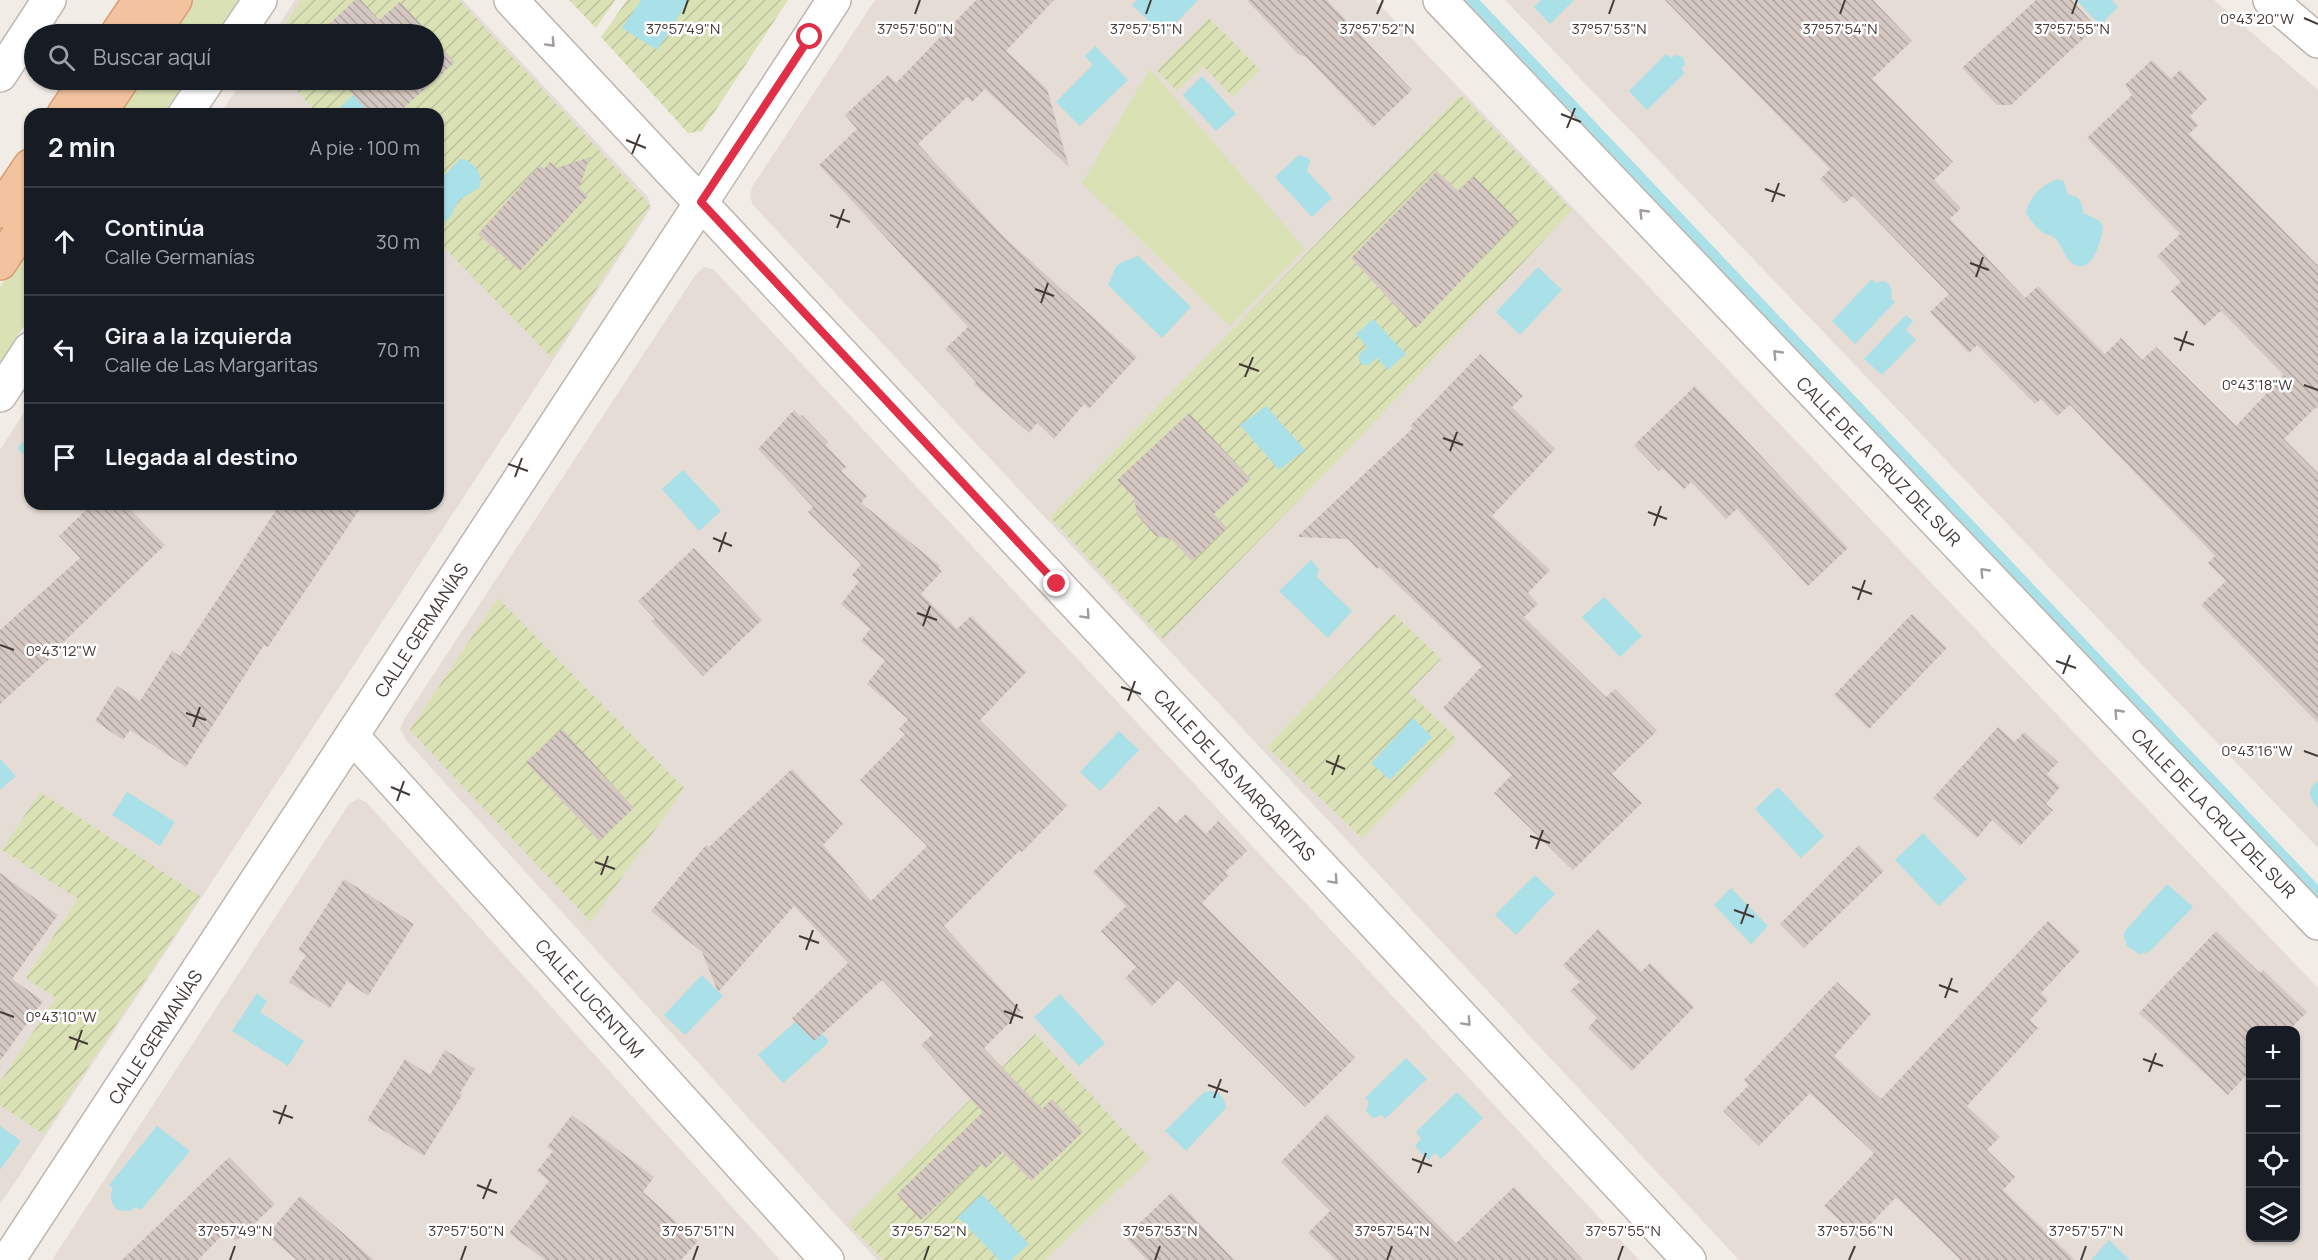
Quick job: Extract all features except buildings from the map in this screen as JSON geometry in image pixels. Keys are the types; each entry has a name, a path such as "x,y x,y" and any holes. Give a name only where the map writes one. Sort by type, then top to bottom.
{"main road":[{"path":"124,24 140,0"},
{"path":"159,24 175,0"},
{"path":"68,108 80,90"},
{"path":"103,108 115,90"},
{"path":"0,211 24,175"},
{"path":"0,262 24,227"}],"street":[{"path":"34,24 50,0"},
{"path":"244,24 260,0"},
{"name":"CALLE DE LAS MARGARITAS","path":"511,0 1689,1260"},
{"name":"CALLE GERMANÍAS","path":"8,1260 834,0"},
{"name":"CALLE DE LA CRUZ DEL SUR","path":"1440,0 2318,922"},
{"path":"2271,0 2318,41"},
{"path":"0,75 24,39"},
{"path":"189,108 201,90"},
{"path":"0,395 24,358"},
{"name":"CALLE LUCENTUM","path":"352,736 827,1260"}],"shaded area":[{"path":"295,0 463,0 648,197 651,208 0,1202 0,450 24,412 24,510 444,510 444,108 224,108 236,90 444,90 444,24 279,24"},
{"path":"875,0 1375,0 2318,988 2318,1260 1739,1260 753,205 750,198 752,187"},
{"path":"1505,0 2214,0 2318,90 2318,848"},
{"path":"704,267 714,270 1639,1260 877,1260 406,740 400,729 405,718 696,274"},
{"path":"358,799 366,802 780,1260 52,1260 349,804"}],"green space":[{"path":"190,0 238,0 222,24 174,24"},
{"path":"301,0 459,0 650,205 552,358 444,247 444,108 313,108 296,90 444,90 444,24 285,24"},
{"path":"569,0 615,0 596,28"},
{"path":"627,0 788,0 702,131 688,133 601,37"},
{"path":"1209,18 1260,70 1233,97 1203,66 1177,91 1157,71"},
{"path":"1150,69 1305,249 1230,326 1082,183"},
{"path":"130,90 179,90 167,108 118,108"},
{"path":"1461,95 1572,210 1367,430 1163,639 1050,517"},
{"path":"24,250 24,326 0,362 0,287"},
{"path":"498,598 684,788 591,922 410,730"},
{"path":"1394,614 1441,659 1409,692 1457,739 1362,838 1267,747"},
{"path":"40,792 200,896 44,1134 0,1105 0,1082 56,998 26,978 78,899 2,850"},
{"path":"1035,1034 1150,1159 1045,1260 884,1260 848,1224"}],"water":[{"path":"641,0 689,0 657,50 622,28"},
{"path":"1137,0 1198,0 1164,35 1132,5"},
{"path":"1541,0 1574,0 1550,24 1534,7"},
{"path":"2076,0 2112,0 2118,7 2100,25"},
{"path":"1095,46 1128,80 1080,126 1056,102 1093,65 1085,56"},
{"path":"1666,54 1671,58 1676,55 1683,57 1685,64 1681,69 1685,73 1647,110 1629,91"},
{"path":"1202,76 1236,114 1216,131 1183,95"},
{"path":"353,95 365,108 339,108"},
{"path":"1299,155 1308,158 1310,161 1307,171 1332,198 1312,217 1275,177"},
{"path":"463,159 471,163 477,170 481,182 480,187 458,202 449,219 444,222 444,176 459,160"},
{"path":"2058,179 2064,182 2068,195 2080,201 2083,213 2100,221 2103,228 2094,256 2085,265 2079,266 2069,261 2057,240 2039,229 2026,212 2030,201 2038,191"},
{"path":"1137,255 1191,307 1162,338 1108,285 1117,266"},
{"path":"1538,267 1562,290 1520,335 1496,312"},
{"path":"1872,279 1875,283 1883,281 1889,284 1892,292 1891,298 1895,302 1855,344 1832,321"},
{"path":"1906,315 1913,321 1906,330 1916,340 1882,375 1864,359"},
{"path":"1373,319 1406,354 1388,370 1377,358 1368,365 1363,365 1359,361 1359,355 1367,347 1356,334"},
{"path":"1266,406 1305,450 1279,470 1240,425"},
{"path":"24,441 24,454 17,448"},
{"path":"683,470 721,511 699,531 662,489"},
{"path":"1311,560 1319,569 1317,577 1352,611 1328,638 1279,591"},
{"path":"1604,597 1642,636 1620,657 1582,617"},
{"path":"1413,718 1432,737 1390,780 1371,763"},
{"path":"1119,731 1139,750 1100,791 1080,772"},
{"path":"0,759 16,776 0,790"},
{"path":"2318,781 2318,808 2310,791"},
{"path":"1778,787 1824,836 1801,858 1755,809"},
{"path":"127,792 175,822 160,846 112,815"},
{"path":"1923,833 1967,879 1939,906 1895,860"},
{"path":"1535,875 1555,894 1516,935 1495,915"},
{"path":"2167,884 2193,907 2150,951 2139,954 2127,946 2125,931"},
{"path":"1731,888 1768,926 1751,944 1714,905"},
{"path":"702,975 723,996 685,1035 664,1015"},
{"path":"257,993 267,1001 260,1012 304,1041 288,1066 232,1031"},
{"path":"1060,994 1105,1043 1079,1066 1034,1017"},
{"path":"795,1022 820,1031 828,1043 783,1083 758,1055"},
{"path":"1406,1058 1427,1079 1385,1119 1382,1115 1374,1118 1366,1110 1369,1102 1365,1098"},
{"path":"1208,1091 1221,1095 1226,1108 1186,1151 1165,1131 1203,1093"},
{"path":"1457,1092 1483,1118 1441,1159 1435,1153 1428,1160 1415,1146 1421,1139 1416,1132"},
{"path":"0,1126 21,1141 0,1170"},
{"path":"157,1126 190,1151 141,1210 136,1207 130,1211 118,1210 112,1203 113,1189 109,1185"},
{"path":"982,1194 1029,1244 1011,1260 999,1260 958,1217"},
{"path":"2109,1240 2130,1260 2091,1260"}],"waterway":[{"path":"1470,0 2318,895"}],"route":[{"path":"810,37 701,202 1057,584"}]}
